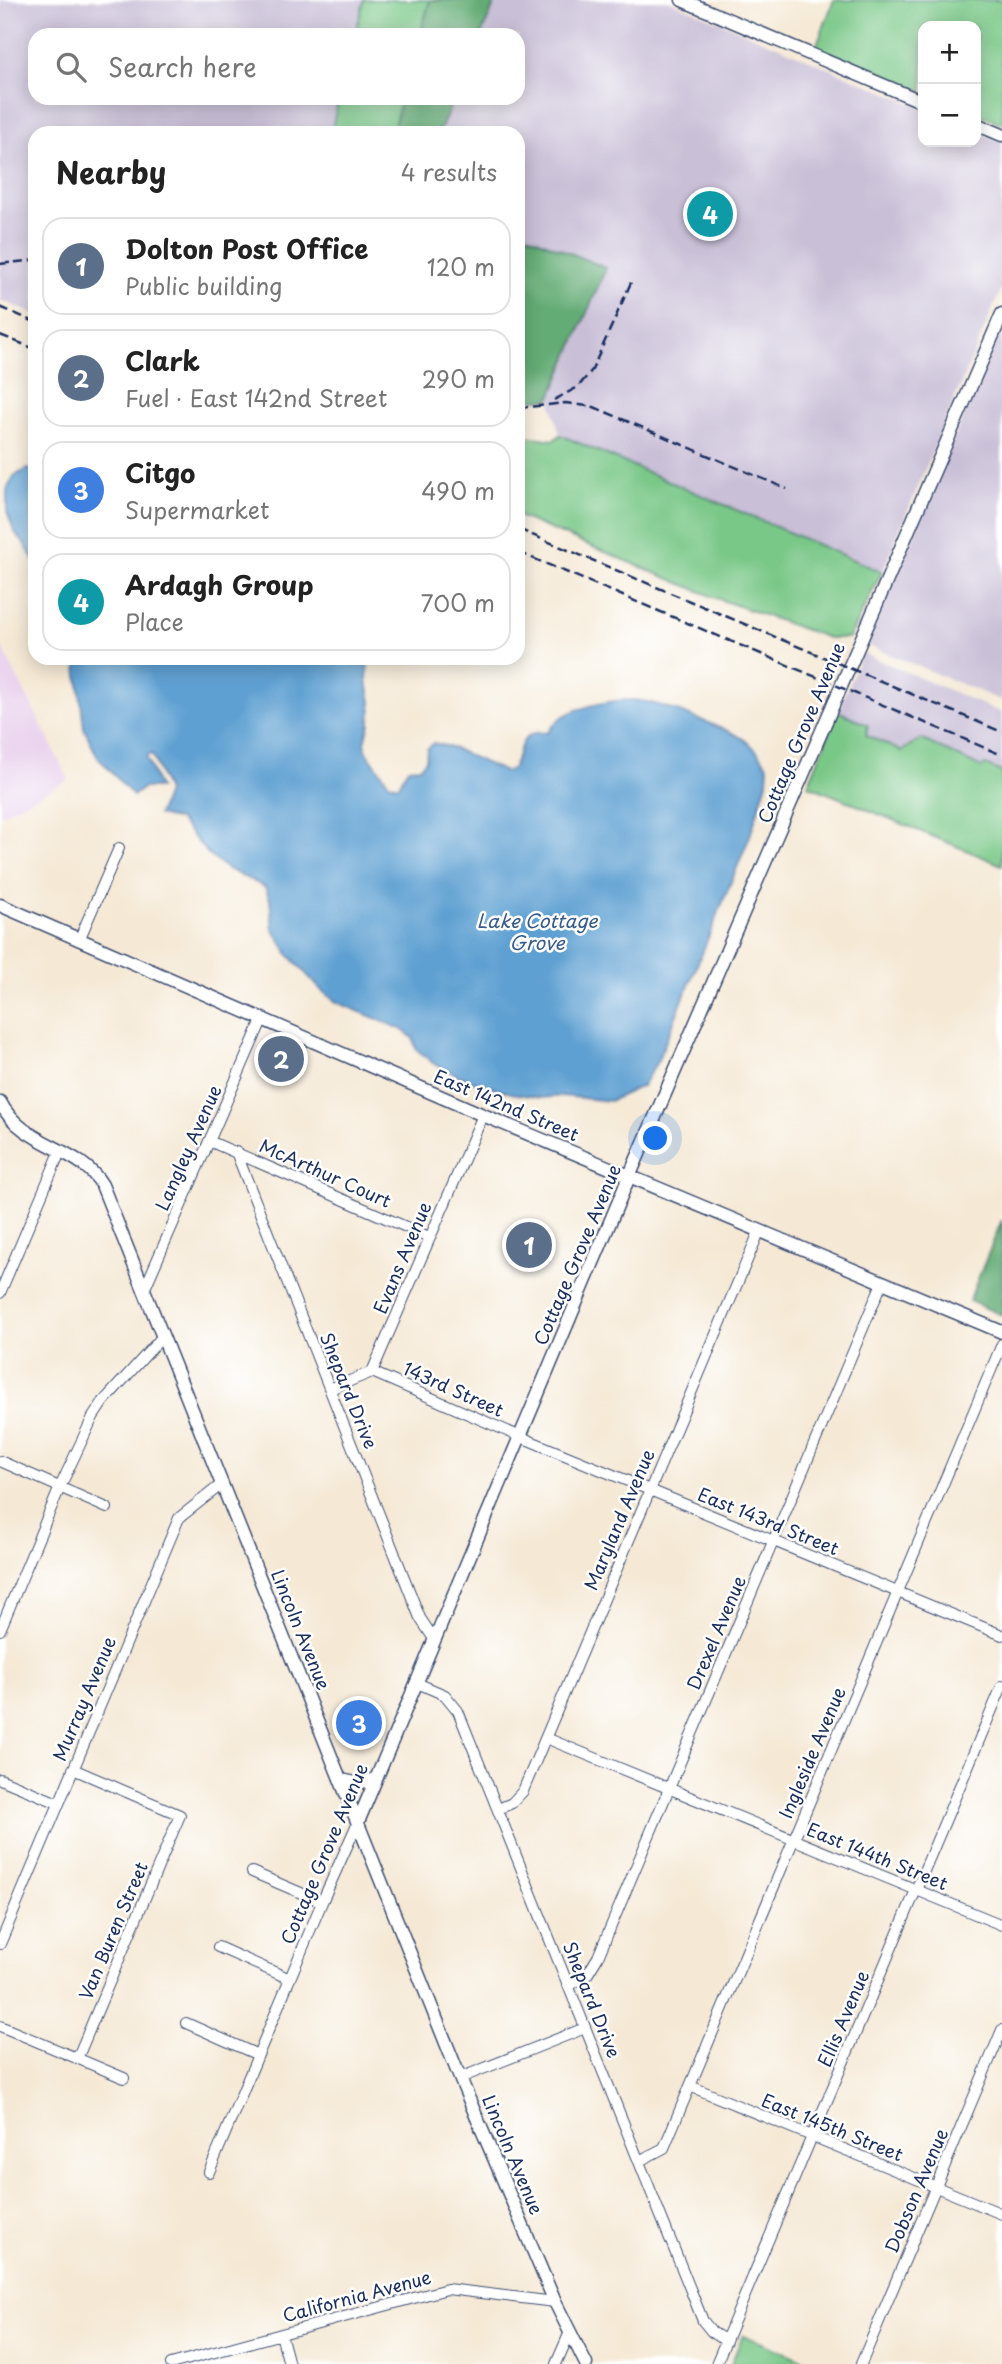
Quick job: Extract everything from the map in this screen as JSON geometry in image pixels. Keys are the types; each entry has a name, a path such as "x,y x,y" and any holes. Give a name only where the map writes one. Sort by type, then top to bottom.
{"street":[{"path":"682,0 918,100"},
{"path":"981,126 1002,135"},
{"name":"Cottage Grove Avenue","path":"209,2172 629,1177 1002,314"},
{"path":"79,940 119,848"},
{"name":"East 142nd Street","path":"0,905 482,1115 1002,1332"},
{"name":"Langley Avenue","path":"145,1288 262,1020"},
{"name":"Lincoln Avenue","path":"0,1102 20,1129 83,1165 97,1177 145,1288 460,2078 555,2302 586,2364"},
{"name":"Evans Avenue","path":"372,1372 482,1115"},
{"name":"McArthur Court","path":"209,1141 429,1237"},
{"path":"0,1293 60,1152"},
{"name":"Shepard Drive","path":"236,1152 420,1619 434,1639"},
{"name":"Maryland Avenue","path":"498,1809 518,1798 546,1738 759,1232"},
{"name":"Drexel Avenue","path":"569,1986 593,1968 882,1283"},
{"path":"0,1630 60,1487 93,1417 103,1402 163,1336"},
{"name":"Ingleside Avenue","path":"639,2161 664,2148 1002,1344"},
{"path":"330,1389 372,1372"},
{"name":"143rd Street","path":"372,1372 521,1437"},
{"name":"East 143rd Street","path":"521,1437 1002,1635"},
{"path":"0,1461 107,1507"},
{"name":"Murray Avenue","path":"0,1944 179,1518 222,1484"},
{"name":"Shepard Drive","path":"417,1683 445,1695 458,1711 703,2320 712,2332 726,2341"},
{"name":"Ellis Avenue","path":"716,2364 1002,1686"},
{"name":"East 144th Street","path":"546,1738 1002,1926"},
{"name":"Van Buren Street","path":"73,1769 180,1815 77,2059"},
{"path":"0,1779 58,1803"},
{"path":"341,1780 356,1783 376,1779"},
{"path":"252,1872 322,1902"},
{"path":"218,1947 290,1979"},
{"path":"186,2023 258,2055"},
{"path":"0,2026 124,2078"},
{"path":"460,2078 585,2028"},
{"name":"Dobson Avenue","path":"860,2364 1002,2030"},
{"name":"East 145th Street","path":"690,2086 1002,2214"},
{"name":"California Avenue","path":"171,2364 447,2289 555,2302"},
{"path":"556,2364 570,2332"},
{"path":"281,2334 289,2364"}],"shaded area":[{"path":"0,0 364,0 357,28 28,28 28,105 337,105 333,126 28,126 28,311 0,300"},
{"path":"496,0 668,0 918,106 918,147 981,147 981,133 1002,142 1002,287 882,572 560,435 550,399 606,269 525,234 525,126 442,126 451,105 525,105 525,28 484,28"},
{"path":"1002,325 1002,701 867,645"},
{"path":"0,643 69,780 0,815"},
{"path":"862,653 1002,713 1002,772 985,765 982,768 921,740 901,751 865,735 868,725 838,711"}],"green space":[{"path":"364,0 430,0 422,28 357,28"},
{"path":"430,0 496,0 484,28 422,28"},
{"path":"834,0 1002,0 1002,124 981,115 981,21 918,21 918,90 816,47"},
{"path":"337,105 400,105 394,126 333,126"},
{"path":"400,105 451,105 442,126 394,126"},
{"path":"525,234 606,268 550,399 525,401"},
{"path":"560,435 882,572 849,638 828,638 716,598 525,519 525,438 554,440"},
{"path":"838,711 868,725 866,735 901,751 921,739 982,768 985,765 1002,772 1002,865 808,785"},
{"path":"1002,1220 1002,1315 969,1301"},
{"path":"743,2335 812,2364 731,2364"}],"water":[{"path":"28,469 28,550 14,531 7,512 7,490 14,476"},
{"name":"Lake Cottage Grove","path":"77,665 368,665 367,681 371,702 370,724 365,740 366,751 389,783 398,786 408,768 420,767 426,760 427,749 434,743 450,747 505,772 513,768 520,747 527,737 547,733 569,713 612,701 633,700 663,706 738,736 754,748 768,767 767,782 750,836 658,1060 642,1086 610,1101 562,1096 541,1098 511,1093 466,1079 434,1064 416,1049 413,1038 401,1029 336,1002 321,990 289,955 273,929 270,900 265,887 227,869 210,856 179,820 158,815 167,792 152,754 146,756 159,788 143,788 133,796 97,756 84,728"}],"railway":[{"path":"0,264 28,261"},
{"path":"554,400 578,387 592,370 633,278"},
{"path":"0,307 28,319"},
{"path":"0,335 28,346"},
{"path":"525,407 566,403 594,407 787,489"},
{"path":"525,532 1002,732"},
{"path":"525,555 1002,755"}],"place":[{"name":"Ardagh Group","path":"710,214"},
{"name":"Clark","path":"281,1059"},
{"name":"Dolton Post Office","path":"529,1245"},
{"name":"Citgo","path":"359,1723"}]}
